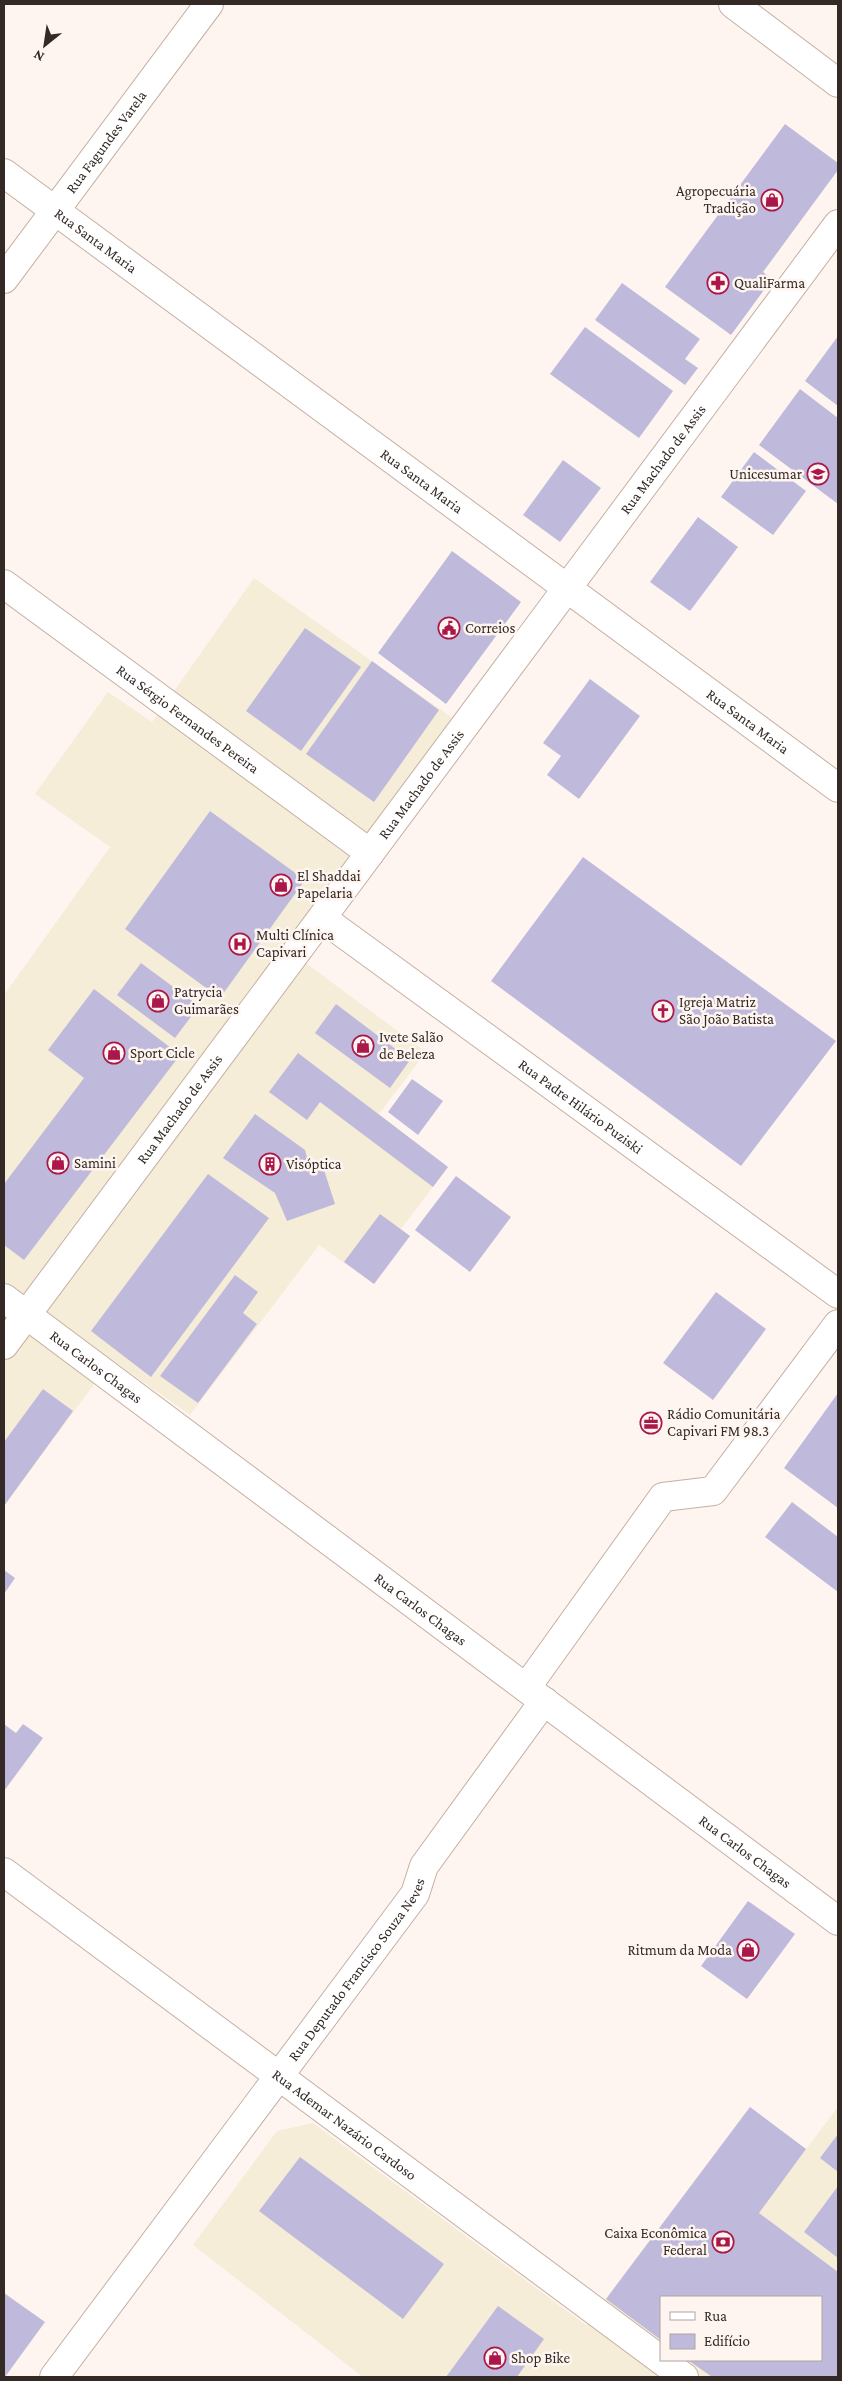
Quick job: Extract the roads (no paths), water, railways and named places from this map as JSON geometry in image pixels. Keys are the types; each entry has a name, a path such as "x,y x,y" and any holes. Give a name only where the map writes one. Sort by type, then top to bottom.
{"street":[{"name":"Rua Fagundes Varela","path":"4,279 210,4"},
{"path":"733,4 838,83"},
{"name":"Rua Santa Maria","path":"4,173 838,788"},
{"name":"Rua Machado de Assis","path":"4,1345 838,224"},
{"name":"Rua Sérgio Fernandes Pereira","path":"4,584 370,853"},
{"name":"Rua Padre Hilário Puziski","path":"322,918 838,1294"},
{"name":"Rua Carlos Chagas","path":"4,1298 838,1921"},
{"name":"Rua Deputado Francisco Souza Neves","path":"54,2377 415,1894 424,1866 664,1497 713,1491 838,1324"},
{"name":"Rua Ademar Nazário Cardoso","path":"4,1872 660,2359"},
{"name":"Rua Ademar Nazário Cardoso","path":"662,2361 684,2377"}],"place":[{"name":"Agropecuária Tradição","path":"772,200"},
{"name":"QualiFarma","path":"718,283"},
{"name":"Unicesumar","path":"818,474"},
{"name":"Correios","path":"449,628"},
{"name":"El Shaddai Papelaria","path":"281,885"},
{"name":"Multi Clínica Capivari","path":"240,944"},
{"name":"Patrycia Guimarães","path":"158,1001"},
{"name":"Igreja Matriz São João Batista","path":"663,1011"},
{"name":"Ivete Salão de Beleza","path":"363,1046"},
{"name":"Sport Cicle","path":"114,1053"},
{"name":"Samini","path":"58,1163"},
{"name":"Visóptica","path":"270,1164"},
{"name":"Rádio Comunitária Capivari FM 98.3","path":"651,1423"},
{"name":"Ritmum da Moda","path":"748,1950"},
{"name":"Caixa Econômica Federal","path":"723,2242"},
{"name":"Shop Bike","path":"495,2358"}]}
